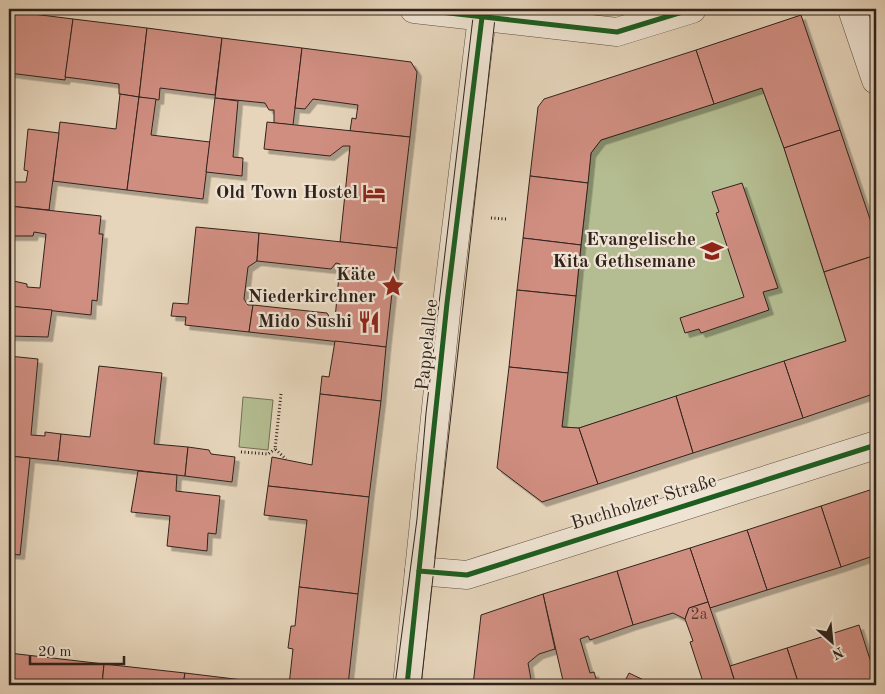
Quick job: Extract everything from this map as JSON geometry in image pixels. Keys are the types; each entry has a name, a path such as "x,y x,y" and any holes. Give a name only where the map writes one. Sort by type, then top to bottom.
{"street":[{"path":"414,9 483,14 617,32 692,9"},
{"path":"852,9 876,80"},
{"name":"Pappelallee","path":"407,685 462,178 483,14"},
{"name":"Buchholzer Straße","path":"419,571 467,575 876,445"}],"path":[{"path":"491,218 506,219"},
{"path":"241,452 268,454 275,449 281,394"},
{"path":"275,449 286,459"}],"green space":[{"path":"762,88 784,148 846,341 579,428 562,427 591,153 601,140"},
{"path":"243,397 273,400 268,450 239,447"}],"building":[{"path":"9,11 73,19 65,80 9,73"},
{"path":"801,15 840,130 784,148 762,88 714,104 696,50"},
{"path":"73,19 147,28 139,97 119,94 119,84 65,77"},
{"path":"147,28 222,38 215,95 160,88 159,100 139,97"},
{"path":"222,38 302,48 293,125 274,123 274,110 269,110 265,103 215,98"},
{"path":"302,48 411,62 417,72 410,137 350,131 352,118 356,119 358,105 313,99 305,109 295,108"},
{"path":"696,50 714,104 601,140 591,153 588,183 530,176 538,107 544,99"},
{"path":"120,94 139,97 127,190 53,181 60,122 116,129"},
{"path":"139,97 156,99 151,135 210,142 203,199 127,190"},
{"path":"215,98 238,101 233,157 243,158 242,176 206,172"},
{"name":"Old Town Hostel","path":"267,122 410,137 397,248 340,242 350,146 343,146 330,156 264,149"},
{"path":"28,129 59,133 49,210 9,206 9,178 12,178 12,182 26,182 28,171 24,170"},
{"path":"840,130 876,237 876,255 824,272 784,148"},
{"path":"530,176 588,183 581,245 523,238"},
{"path":"742,183 778,288 763,292 769,310 701,333 699,329 685,333 680,318 744,297 716,213 719,212 712,192"},
{"path":"9,206 101,216 99,234 103,234 97,301 92,300 91,315 9,306 9,280 27,284 27,287 40,288 46,234 34,232 33,236 9,236"},
{"path":"196,227 259,233 257,261 248,267 244,299 248,305 253,305 249,332 185,325 186,317 171,316 173,303 188,304"},
{"path":"259,233 397,248 386,347 249,332 253,305 327,313 330,318 335,319 340,264 336,263 331,269 257,261"},
{"path":"523,238 581,245 576,296 517,290"},
{"path":"876,255 876,393 803,418 784,361 846,341 824,272"},
{"path":"517,290 576,296 568,373 509,367"},
{"path":"9,306 52,310 48,337 9,336"},
{"path":"335,341 386,347 381,401 320,394 322,376 329,377"},
{"path":"9,356 38,359 31,435 45,436 45,432 61,434 58,461 9,456"},
{"path":"784,361 803,418 693,453 676,396"},
{"path":"99,366 162,373 154,444 188,447 185,476 58,461 61,434 90,437"},
{"path":"509,367 568,373 562,427 579,428 598,484 542,502 497,468"},
{"path":"320,394 381,401 369,497 268,486 272,457 312,465"},
{"path":"676,396 693,453 598,484 579,428"},
{"path":"188,447 209,450 211,454 235,457 232,482 185,476"},
{"path":"9,456 30,458 20,555 9,554"},
{"path":"138,471 177,475 176,491 220,496 216,534 208,533 207,551 167,546 170,516 131,512"},
{"path":"268,486 369,497 358,594 299,587 307,520 264,515"},
{"path":"876,488 876,555 841,567 821,506"},
{"path":"821,506 841,567 767,590 747,530"},
{"path":"747,530 767,590 710,608 690,548"},
{"path":"690,548 708,602 689,608 685,619 673,613 633,625 617,571"},
{"path":"617,571 633,625 590,640 588,636 580,639 590,673 594,672 598,685 564,685 543,594"},
{"path":"299,587 358,594 348,685 289,685 293,649 288,648 291,626 295,626"},
{"path":"543,594 555,649 539,654 528,663 532,685 473,685 481,615"},
{"path":"708,602 736,685 704,685 690,642 693,641 685,619 689,608"},
{"path":"859,625 876,678 876,685 799,685 787,648"},
{"path":"787,648 799,685 736,685 730,666"},
{"path":"9,653 104,664 102,685 9,685"},
{"path":"104,664 185,673 183,685 102,685"},
{"path":"185,673 284,685 183,685"},
{"path":"629,673 652,684 629,685 624,683"}],"tram line":[{"path":"395,685 417,519 426,413 474,9"},
{"path":"421,685 496,9"}],"cycle path":[{"path":"414,9 617,32 692,9"},
{"path":"407,685 447,303 483,9"},
{"path":"419,571 467,575 876,445"}],"place":[{"name":"Old Town Hostel","path":"374,193"},
{"name":"Evangelische Kita Gethsemane","path":"712,251"},
{"name":"Käte Niederkirchner","path":"393,286"},
{"name":"Mido Sushi","path":"369,322"}]}
